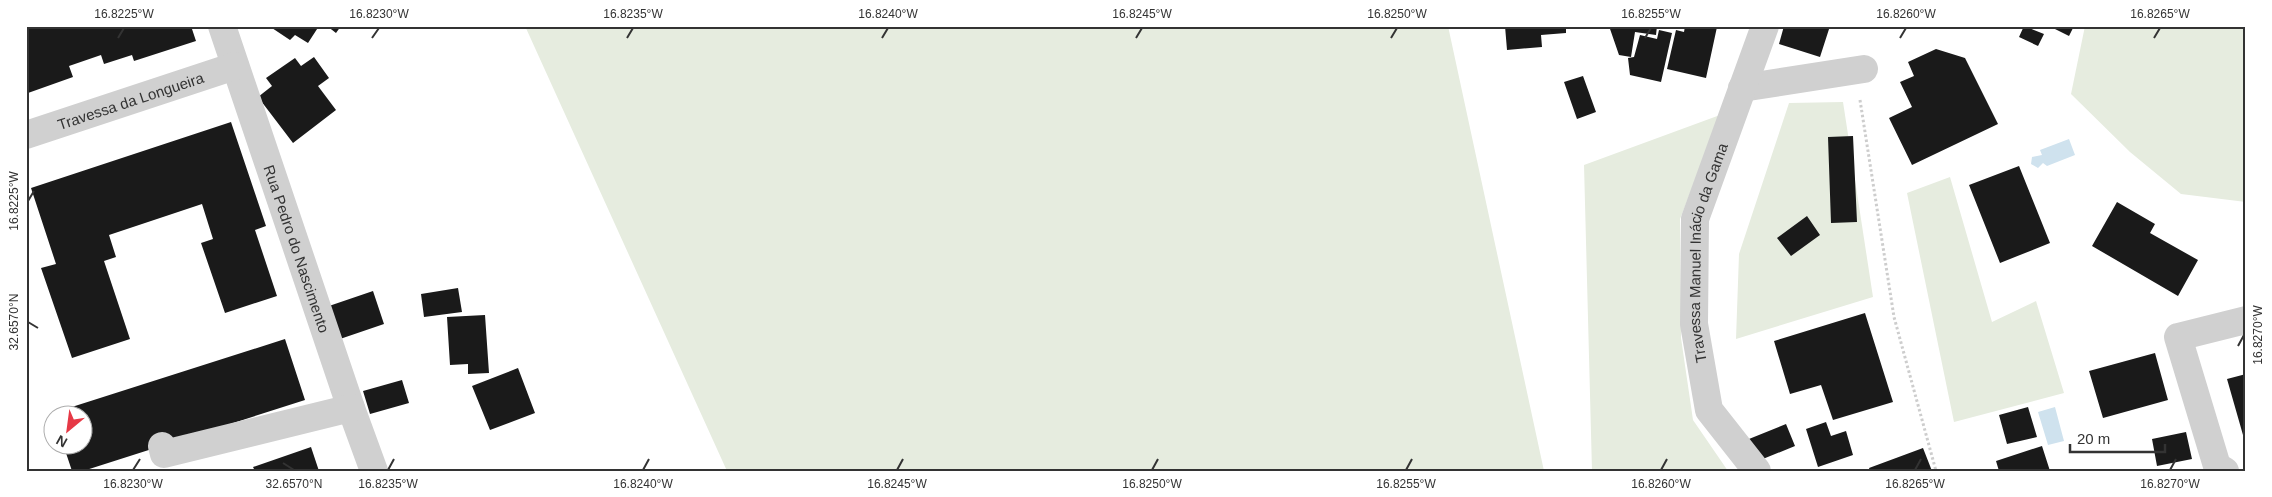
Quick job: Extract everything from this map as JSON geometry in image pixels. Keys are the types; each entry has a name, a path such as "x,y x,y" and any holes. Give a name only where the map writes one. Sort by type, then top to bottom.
{"street":[{"name":"Rua Pedro do Nascimento","path":"222,26 374,471"},
{"name":"Travessa Manuel Inácio da Gama","path":"1757,471 1709,410 1694,324 1695,219 1765,26"},
{"name":"Travessa da Longueira","path":"26,135 235,66"},
{"path":"1742,88 1859,69"},
{"path":"2225,471 2217,466 2178,337 2246,320"},
{"path":"162,446 164,454 351,408"}],"path":[{"path":"1859,69 1894,317 1936,471"}],"shaded area":[{"path":"525,26 1448,26 1544,471 727,471"},
{"path":"2085,26 2246,26 2246,202 2181,194 2130,152 2071,94"},
{"path":"1843,102 1873,297 1736,339 1739,254 1789,103"},
{"path":"1720,115 1680,219 1681,338 1693,420 1728,471 1592,471 1584,165"},
{"path":"1950,177 1992,322 2036,301 2064,393 1954,422 1907,193"}],"water":[{"path":"2069,139 2075,155 2047,166 2043,163 2038,168 2031,164 2032,157 2042,155 2040,150"},
{"path":"2055,407 2064,441 2048,445 2038,412"}],"building":[{"path":"26,26 191,26 196,41 134,61 132,55 104,64 101,55 69,66 73,77 28,93 26,87"},
{"path":"269,26 319,26 308,43 295,35 290,40"},
{"path":"327,26 341,26 336,33"},
{"path":"1505,26 1566,26 1566,33 1541,35 1542,47 1507,50"},
{"path":"1609,26 1657,26 1656,35 1635,32 1631,57 1619,55"},
{"path":"1685,26 1717,27 1706,78 1667,69 1676,30 1684,32"},
{"path":"1784,26 1830,26 1820,57 1779,44"},
{"path":"2024,26 2044,34 2038,46 2019,37"},
{"path":"2049,26 2074,26 2069,36"},
{"path":"1659,30 1672,33 1661,82 1630,75 1628,58 1634,57 1640,35 1657,39"},
{"path":"1936,49 1965,58 1998,124 1912,165 1889,118 1912,107 1900,82 1914,76 1908,62"},
{"path":"314,57 329,78 318,86 336,110 293,143 258,97 272,86 266,78 295,58 301,66"},
{"path":"1583,76 1596,112 1577,119 1564,82"},
{"path":"231,122 266,226 255,230 277,296 225,313 201,243 213,239 202,204 109,235 116,257 104,261 130,339 72,358 41,268 56,264 31,188"},
{"path":"1853,136 1857,222 1831,223 1828,137"},
{"path":"2019,166 2050,243 2000,263 1969,185"},
{"path":"2117,202 2155,224 2150,233 2198,260 2178,296 2092,246"},
{"path":"1807,216 1820,235 1791,256 1777,238"},
{"path":"458,288 462,312 424,317 421,294"},
{"path":"373,291 384,324 340,339 329,306"},
{"path":"1865,313 1893,402 1833,420 1821,385 1790,394 1774,341"},
{"path":"485,315 489,373 468,374 468,364 450,365 447,317"},
{"path":"285,339 305,400 83,471 72,471 66,454 92,454 92,404 81,404"},
{"path":"2155,353 2168,400 2103,418 2089,371"},
{"path":"518,368 535,413 490,430 472,386"},
{"path":"2246,374 2246,442 2245,442 2227,379"},
{"path":"402,380 409,403 370,414 363,391"},
{"path":"2028,407 2037,437 2007,444 1999,415"},
{"path":"1826,422 1831,436 1846,431 1853,455 1818,467 1806,429"},
{"path":"1786,424 1795,446 1753,463 1744,441"},
{"path":"2186,432 2192,459 2157,466 2152,439"},
{"path":"2042,446 2050,471 1999,471 1996,461"},
{"path":"311,447 319,471 255,471 253,467"},
{"path":"1923,448 1932,471 1870,471 1869,468"}]}
